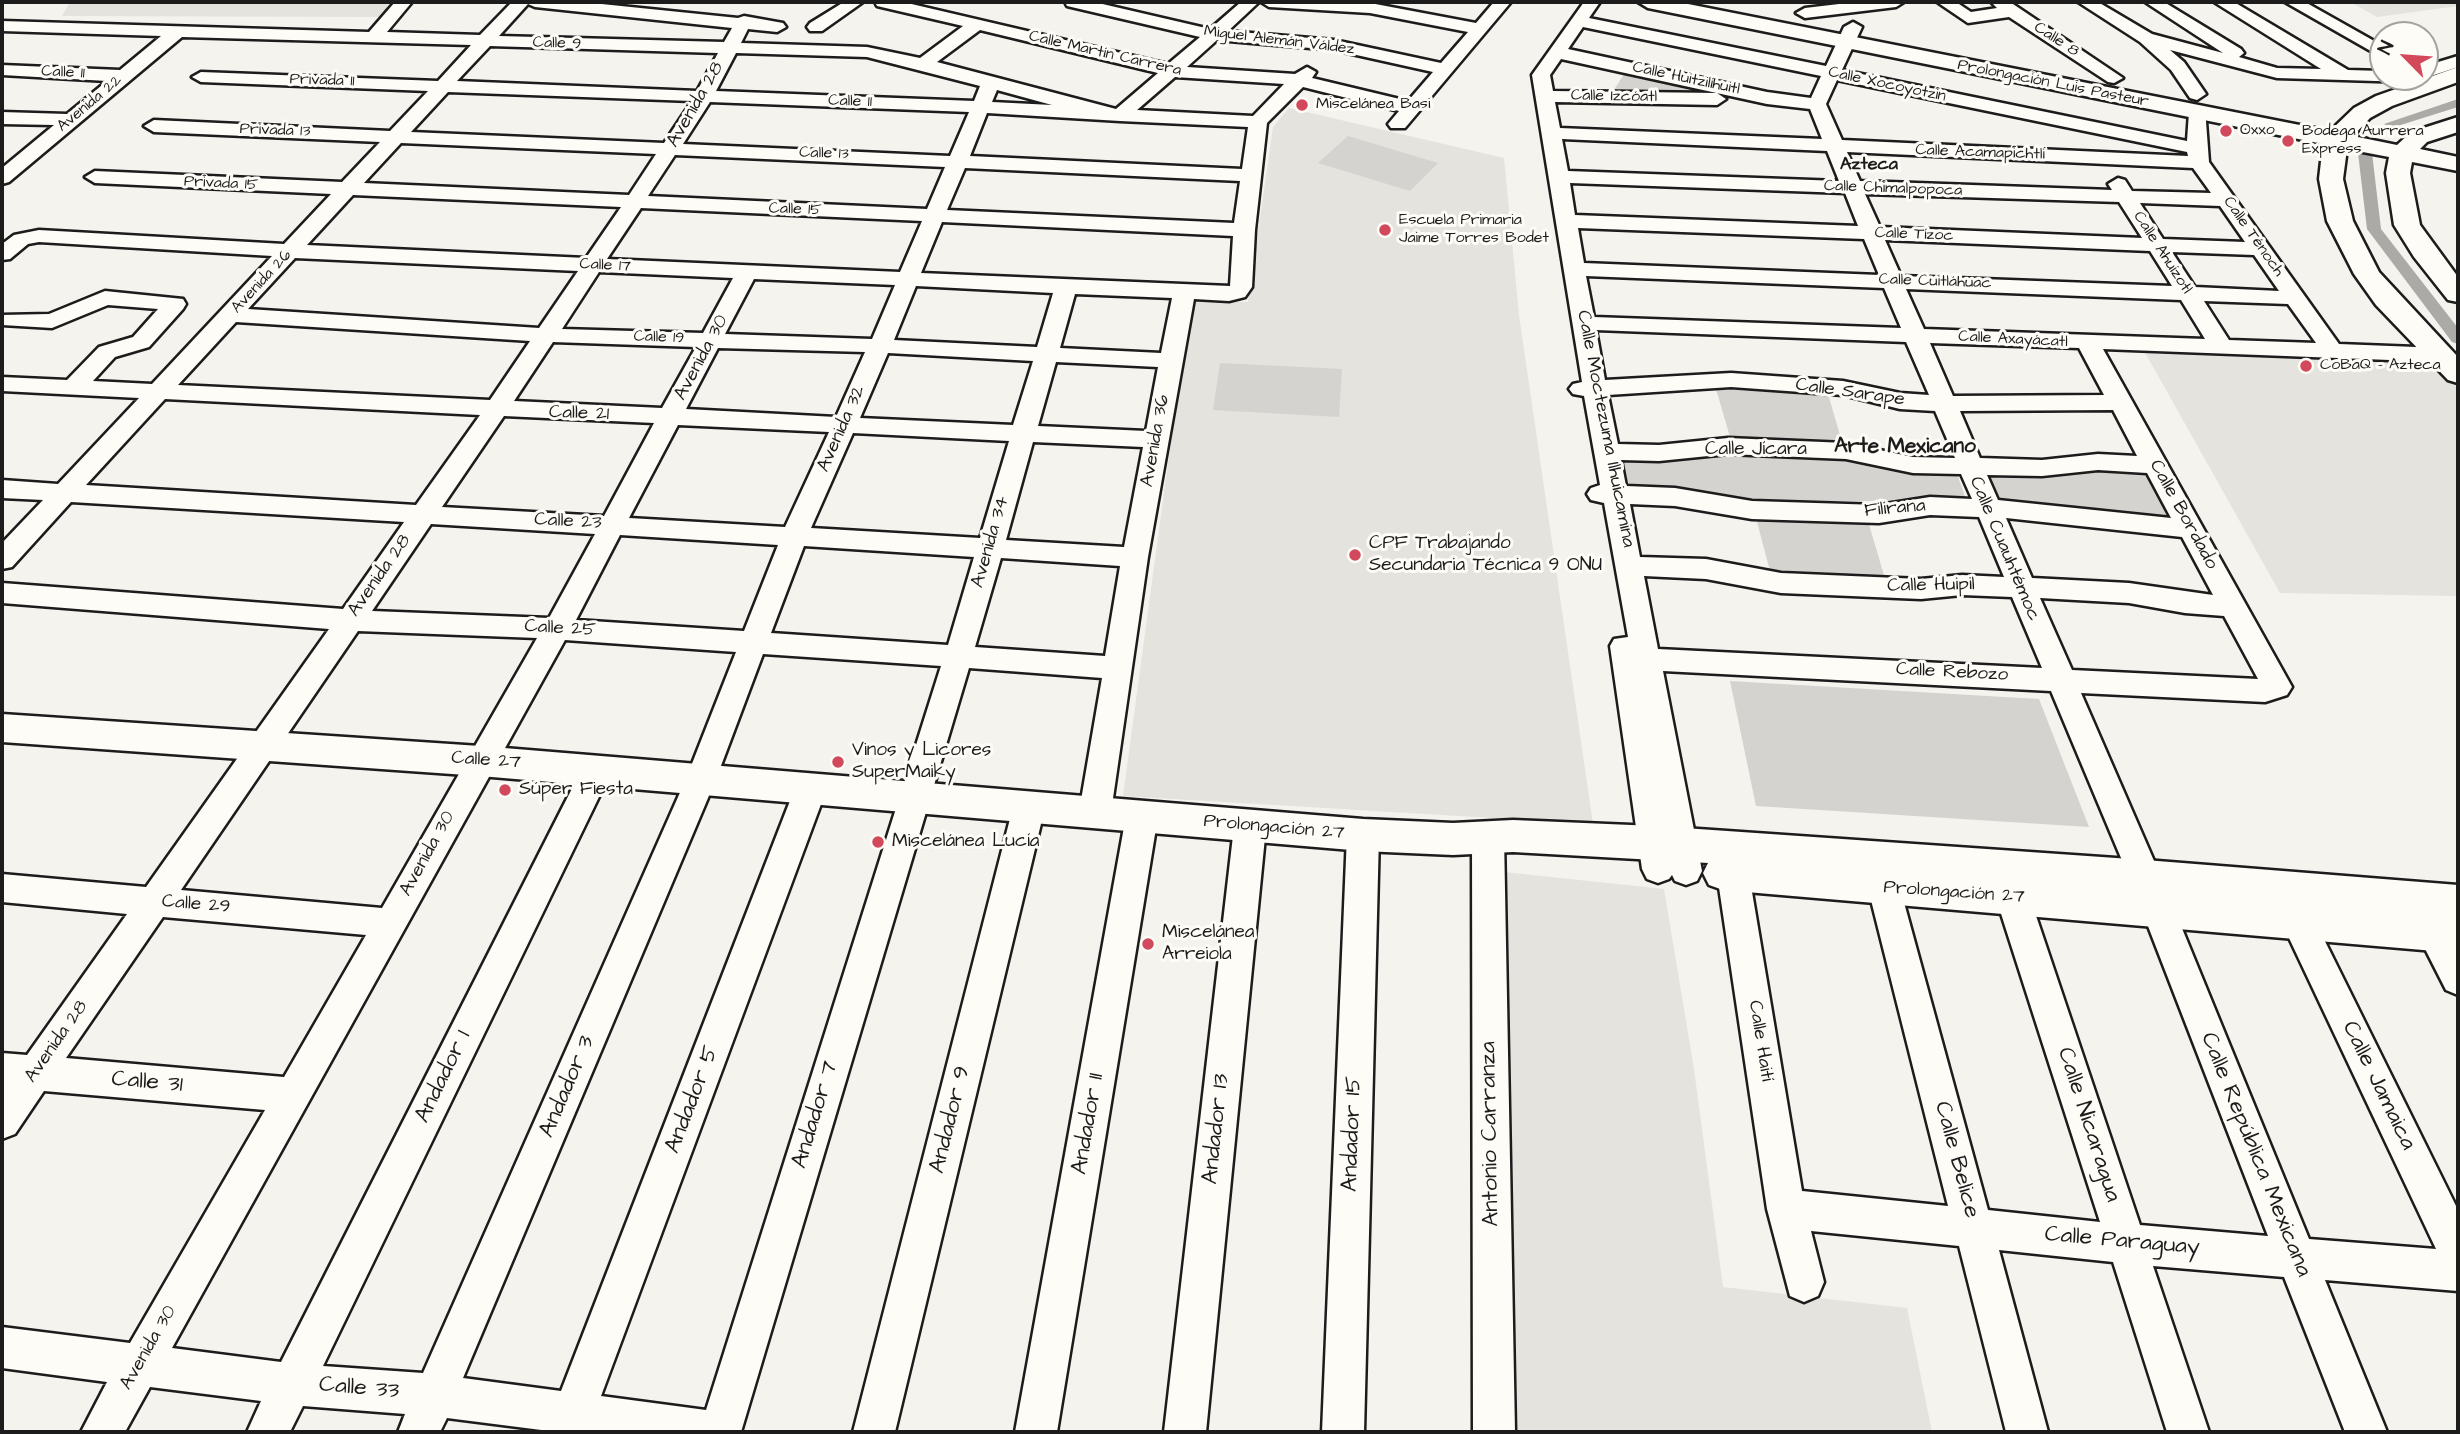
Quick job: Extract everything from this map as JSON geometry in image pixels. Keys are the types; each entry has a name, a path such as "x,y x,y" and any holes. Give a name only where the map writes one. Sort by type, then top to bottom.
{"main road":[{"name":"Prolongación Luis Pasteur","path":"1648,2 2114,78 2197,103"},
{"name":"Prolongación Luis Pasteur","path":"1723,2 1809,16 1849,35 2344,132 2411,145 2458,146"},
{"path":"2402,91 2384,101 2344,132 2331,178 2334,200 2352,247 2386,299 2450,364"},
{"path":"2458,124 2411,145 2398,173 2407,225 2423,251 2458,293"},
{"name":"Prolongación Luis Pasteur","path":"2411,145 2458,164"},
{"name":"Calle 27","path":"2,728 480,761 1095,812"},
{"name":"Prolongación 27","path":"1095,812 1250,827 2151,893 2450,924"},
{"name":"Prolongación 27","path":"1670,857 1733,874 1884,888 2013,898 2151,893 2298,921 2450,924"}],"street":[{"path":"374,37 404,2"},
{"name":"Avenida 26","path":"2,560 521,2"},
{"path":"535,2 777,27"},
{"path":"676,2 744,22"},
{"path":"816,27 855,2"},
{"name":"Calle Martín Carrera","path":"883,2 1173,71 1299,80 1412,108"},
{"path":"1032,37 1076,2"},
{"name":"Miguel Alemán Váldez","path":"1076,2 1214,35 1334,45 1445,69"},
{"path":"1113,115 1173,71 1251,2"},
{"path":"1269,2 1373,5 1479,29"},
{"path":"1397,125 1503,2"},
{"path":"1791,2 1809,16 1896,2"},
{"path":"1945,2 1968,18 2005,6"},
{"path":"2087,2 2146,38 2178,66 2197,103 2198,155"},
{"path":"2153,2 2265,71"},
{"path":"2222,2 2348,77"},
{"path":"2293,2 2369,45"},
{"path":"1184,292 1237,292 1241,287 1244,230 1258,122 1373,5"},
{"name":"Calle 8","path":"2005,6 2114,78"},
{"name":"Calle Moctezuma Ilhuicamina","path":"1584,8 1541,70 1584,323 1588,389 1607,452 1609,494 1630,566 1636,658"},
{"name":"Calle Moctezuma Ilhuicamina","path":"1584,8 1530,74 1609,494 1670,857"},
{"name":"Calle Xocoyotzin","path":"1584,8 1832,74 2198,155"},
{"name":"Avenida 28","path":"2,1121 18,1072 154,901 496,410 672,147 744,22"},
{"path":"923,64 977,24"},
{"name":"Calle 9","path":"2,26 728,50 867,52 923,64 1113,115"},
{"name":"Avenida 22","path":"3,176 178,31"},
{"path":"1817,104 1849,35"},
{"path":"2146,38 2265,71 2369,76"},
{"name":"Calle Huitzilíhuitl","path":"1556,52 1767,98 1817,104"},
{"name":"Calle 11","path":"2,70 124,76"},
{"name":"Privada 11","path":"201,76 442,86"},
{"name":"Avenida 32","path":"701,779 795,536 880,346 991,82"},
{"name":"Calle 11","path":"442,86 979,107 1258,122"},
{"name":"Calle Izcóatl","path":"1544,96 1767,98"},
{"name":"Calle Cuauhtémoc","path":"1817,104 2151,893"},
{"path":"2,118 71,120"},
{"name":"Privada 13","path":"154,126 397,136"},
{"name":"Calle Acamapichtli","path":"1552,133 2101,158 2198,155"},
{"name":"Calle 13","path":"397,136 957,159 1251,175"},
{"name":"Calle Ténoch","path":"2198,155 2334,353"},
{"name":"Calle Ahuízotl","path":"2101,158 2224,349"},
{"name":"Privada 15","path":"94,177 347,190"},
{"name":"Calle Chimalpopoca","path":"1559,177 2227,200"},
{"name":"Calle 15","path":"347,190 1244,230"},
{"name":"Calle Tízoc","path":"1567,221 2261,249"},
{"name":"Calle 17","path":"2,254 26,237 1184,292"},
{"name":"Calle Cuitláhuac","path":"1575,269 2296,298"},
{"name":"Avenida 30","path":"102,1432 556,629 747,272"},
{"name":"Avenida 34","path":"913,797 959,655 1066,286"},
{"name":"Avenida 36","path":"1095,812 1135,557 1184,292"},
{"path":"9,320 52,321 105,298 175,304 141,342 107,352 74,388"},
{"name":"Calle 19","path":"232,315 546,335 880,346 1171,361"},
{"name":"Calle Axayácatl","path":"1584,323 2334,353 2450,364"},
{"name":"Calle Bordado","path":"2088,343 2277,687"},
{"name":"Calle Sarape","path":"1588,389 1731,380 1843,388 1900,401 1943,404 2120,402"},
{"name":"Calle 21","path":"2,384 1023,436 1157,440"},
{"name":"Calle Jícara","path":"1607,452 1659,453 1728,446 1846,451 1913,465 2042,468 2098,462 2155,465"},
{"name":"Calle 23","path":"2,489 1135,557"},
{"name":"Filirana","path":"1609,494 1675,497 1752,510 1880,514 1930,506 2026,510 2106,522 2190,529"},
{"name":"Calle Huipil","path":"1630,566 1706,569 1781,583 1921,589 1962,585 2020,587 2129,593 2185,603 2232,606"},
{"name":"Calle 25","path":"2,593 350,620 556,629 1118,667"},
{"name":"Calle Rebozo","path":"1636,658 2059,678 2266,691 2277,687"},
{"name":"Andador 1","path":"268,1432 597,770"},
{"name":"Andador 3","path":"427,1414 701,779"},
{"name":"Andador 5","path":"574,1412 811,788"},
{"name":"Andador 7","path":"717,1432 913,797"},
{"name":"Andador 9","path":"874,1432 1029,807"},
{"name":"Andador 11","path":"1036,1432 1142,816"},
{"name":"Andador 13","path":"1185,1432 1250,827"},
{"name":"Andador 15","path":"1343,1432 1363,835"},
{"name":"Antonio Carranza","path":"1476,843 1494,1432"},
{"name":"Calle Haití","path":"1733,874 1786,1209 1804,1282"},
{"name":"Calle 29","path":"2,888 390,923"},
{"name":"Calle Belice","path":"1884,888 2027,1432"},
{"name":"Calle República Mexicana","path":"2151,893 2366,1432"},
{"name":"Calle Nicaragua","path":"2013,898 2188,1432"},
{"name":"Calle Jamaica","path":"2298,921 2458,1252"},
{"path":"2450,924 2458,979"},
{"name":"Calle 31","path":"18,1072 292,1095"},
{"name":"Calle Paraguay","path":"1786,1209 2127,1244 2295,1255 2458,1271"},
{"name":"Calle 33","path":"2,1348 291,1384 427,1414 574,1412 717,1432"}],"shaded area":[{"path":"70,2 389,2 383,17 62,16"},
{"path":"2454,2 2458,6 2377,17 2352,3"},
{"path":"1628,68 1755,98 1610,96"},
{"name":"CPF Trabajando Secundaria Técnica 9 ONU","path":"1289,108 1504,158 1519,315 1593,824 1123,796 1190,300 1248,302 1273,127"},
{"path":"1348,136 1438,163 1410,191 1318,163"},
{"path":"2143,349 2440,363 2458,385 2458,596 2280,593"},
{"path":"1220,363 1342,369 1339,417 1213,410"},
{"path":"1716,389 1828,394 1842,442 1730,437"},
{"path":"1729,452 1843,459 1906,471 1956,471 1967,502 1749,501 1625,489 1616,457 1666,461"},
{"path":"2101,470 2147,470 2174,521 1990,503 1979,472 2023,477"},
{"path":"1756,518 1868,521 1886,582 1771,575"},
{"path":"1730,681 2039,699 2089,827 1756,806"},
{"path":"1504,872 1664,889 1694,1069 1723,1287 1907,1308 1932,1432 1517,1432"}],"waterway":[{"path":"2391,124 2458,103"},
{"path":"2365,153 2374,229 2458,339"}],"place":[{"name":"Miscelánea Basi","path":"1302,105"},
{"name":"Oxxo","path":"2226,131"},
{"name":"Bodega Aurrera Express","path":"2288,141"},
{"name":"Escuela Primaria Jaime Torres Bodet","path":"1385,230"},
{"name":"CoBaQ - Azteca","path":"2306,366"},
{"name":"CPF Trabajando Secundaria Técnica 9 ONU","path":"1355,555"},
{"name":"Vinos y Licores SuperMaiky","path":"838,762"},
{"name":"Súper Fiesta","path":"505,790"},
{"name":"Miscelánea Lucía","path":"878,842"},
{"name":"Miscelánea Arreiola","path":"1148,944"}],"district":[{"name":"Azteca","path":"1869,165"},
{"name":"Arte Mexicano","path":"1905,448"}]}
